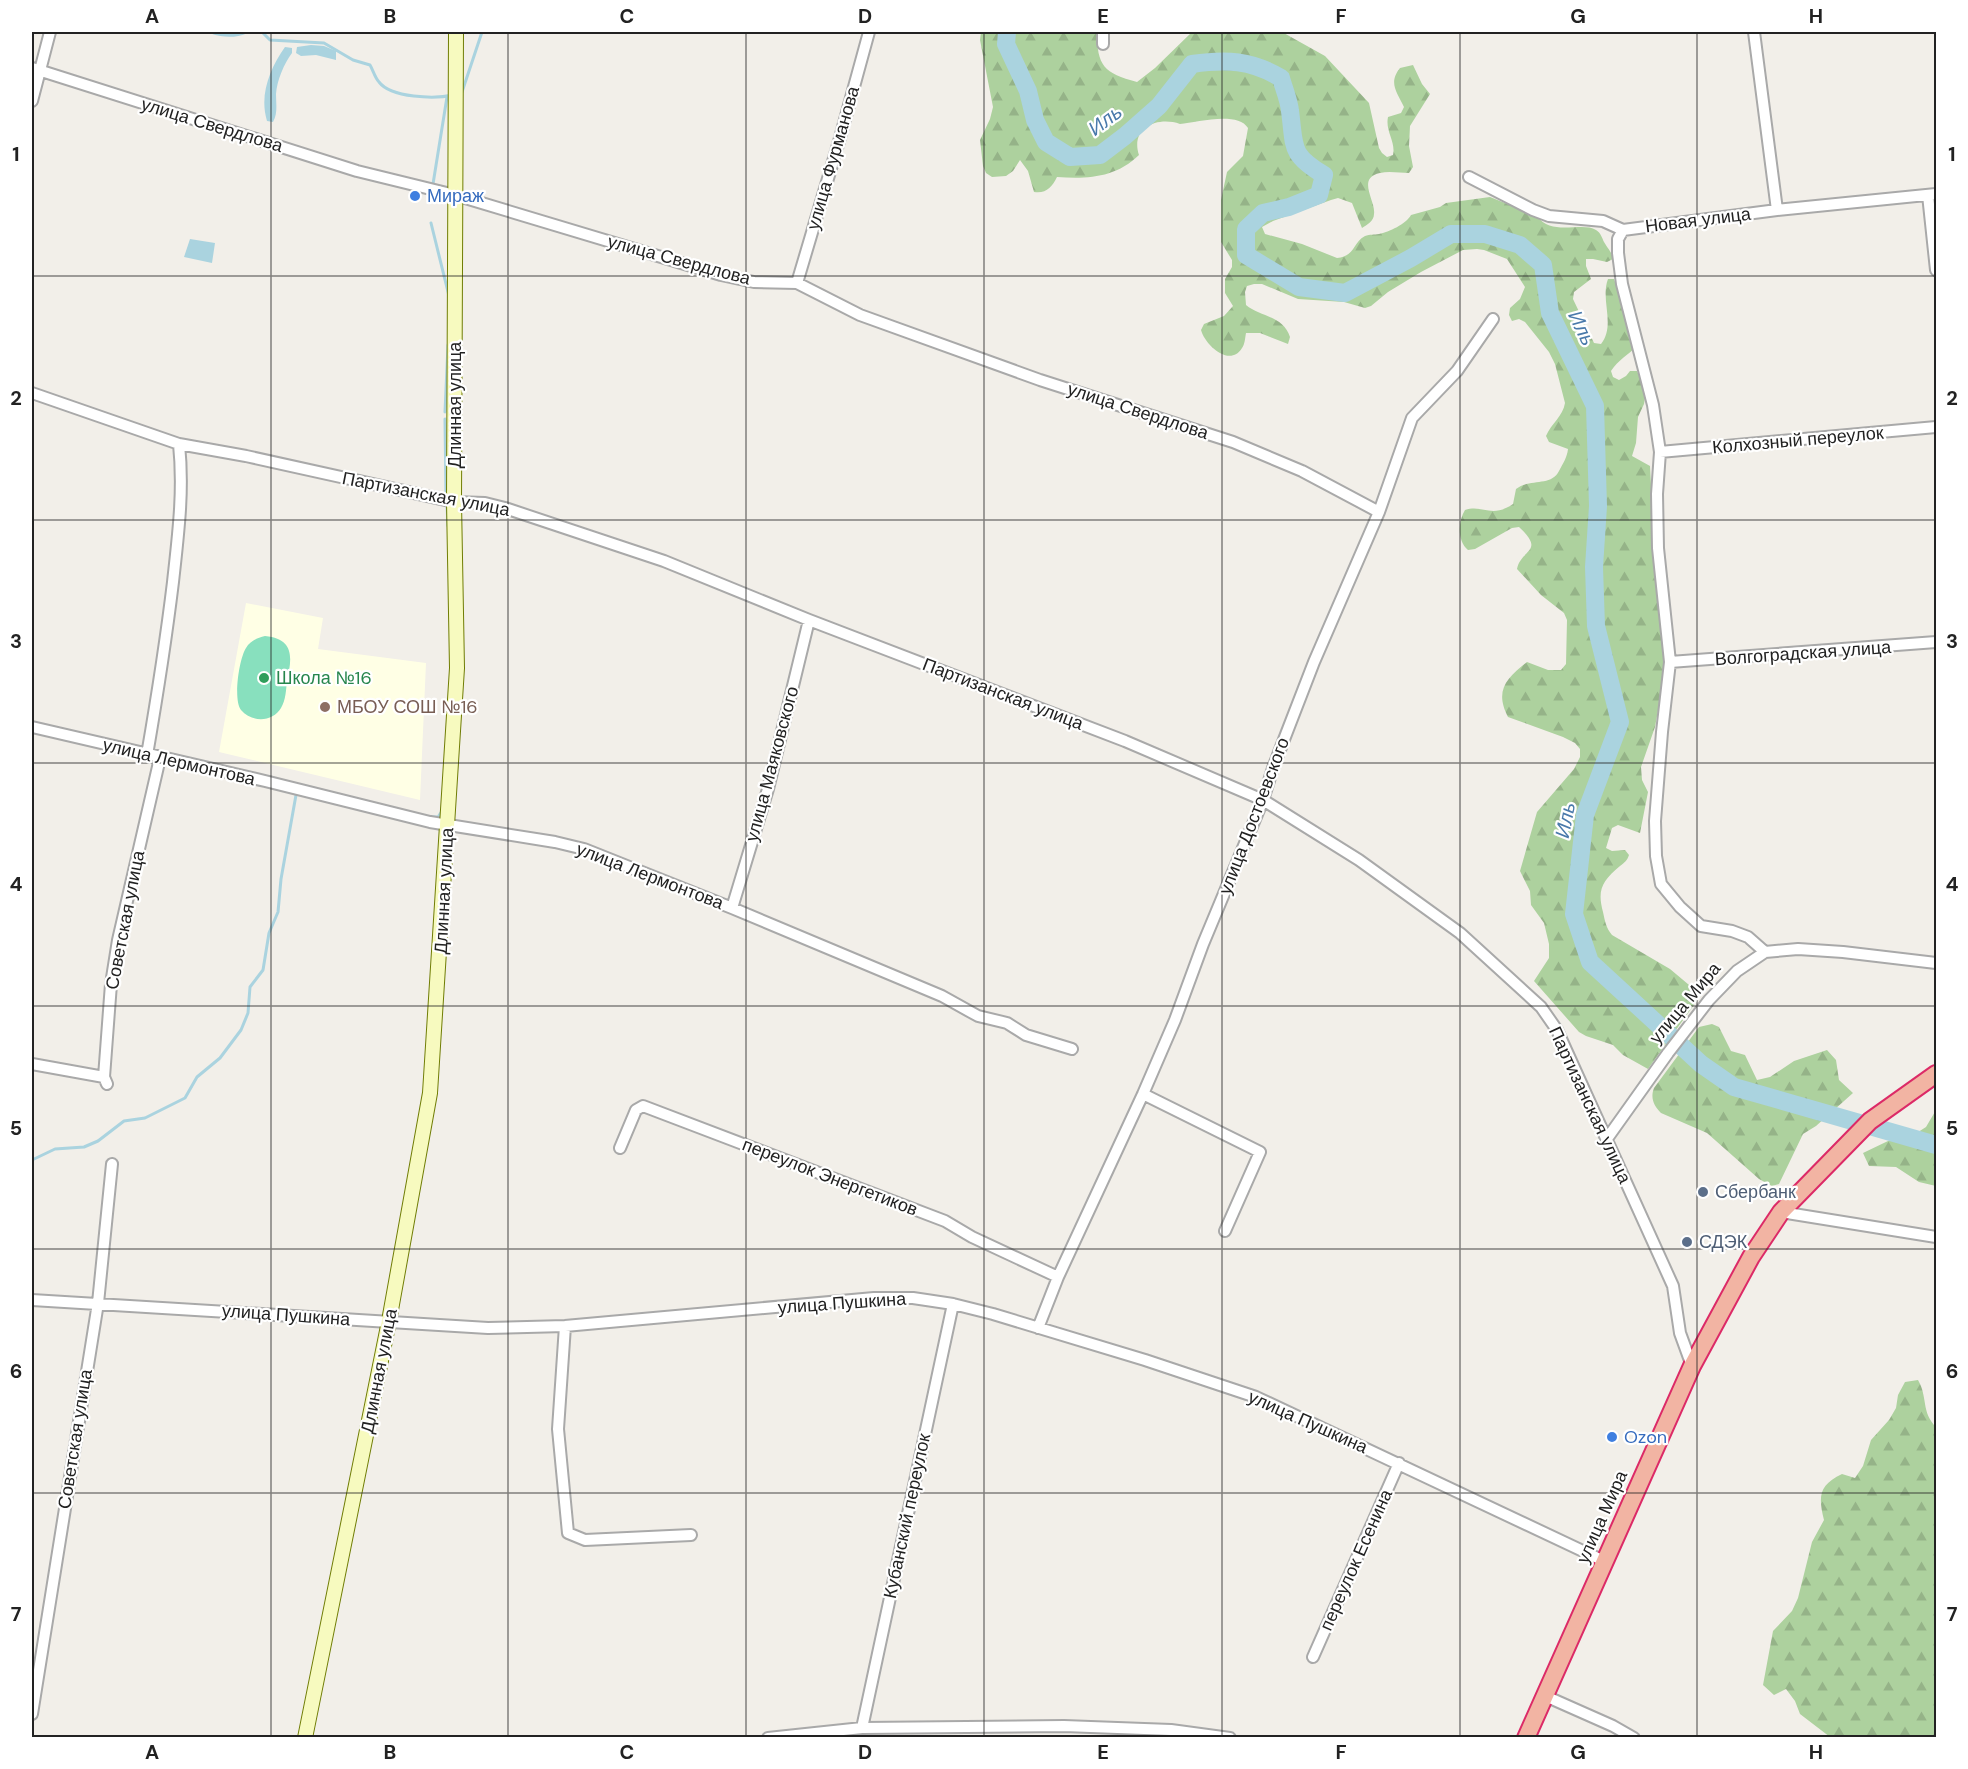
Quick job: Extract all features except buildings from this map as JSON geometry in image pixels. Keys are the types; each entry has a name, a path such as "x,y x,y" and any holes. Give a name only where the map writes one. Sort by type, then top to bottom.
{"highway":[{"name":"улица Мира","path":"1526,1737 1692,1366 1751,1257 1781,1212 1870,1121 1936,1074"}],"main road":[{"name":"Длинная улица","path":"305,1737 389,1321 430,1093 457,668 454,502 456,32"}],"street":[{"path":"32,101 36,69 50,32"},
{"name":"улица Фурманова","path":"796,283 840,138 868,32"},
{"path":"1103,32 1103,44"},
{"path":"1754,32 1777,210"},
{"name":"улица Свердлова","path":"36,69 357,171 455,195 721,275 754,282 796,283 860,315 1040,380 1233,442 1302,471 1379,512"},
{"name":"Новая улица","path":"1469,177 1549,216 1603,221 1623,230 1777,210 1932,195"},
{"path":"1932,195 1936,270"},
{"path":"1623,230 1618,239 1622,284 1653,405 1660,452 1657,494 1658,548 1670,662 1655,821 1656,856 1661,884 1701,926 1732,931 1748,937 1765,952"},
{"name":"улица Достоевского","path":"1038,1328 1058,1277 1175,1020 1203,944 1263,800 1314,662 1379,512 1412,418 1457,371 1493,319"},
{"name":"Партизанская улица","path":"32,393 180,444 246,456 454,502 485,503 576,530 664,561 809,620 1125,741 1263,800 1359,860 1460,933 1541,1007 1557,1030 1673,1286 1680,1333 1692,1366"},
{"name":"Колхозный переулок","path":"1660,452 1936,427"},
{"path":"147,755 162,670 180,531 183,474 180,444"},
{"name":"улица Маяковского","path":"732,908 768,789 809,620"},
{"name":"Волгоградская улица","path":"1670,662 1936,642"},
{"name":"улица Лермонтова","path":"32,727 448,825 584,849 942,996 978,1016 1006,1023 1026,1035 1072,1049"},
{"name":"Советская улица","path":"32,1064 106,1080 111,984 118,940 160,758"},
{"name":"улица Мира","path":"1606,1140 1709,1000 1737,971 1765,952 1798,949 1936,963"},
{"path":"1143,1094 1260,1152 1226,1231"},
{"name":"переулок Энергетиков","path":"620,1148 636,1110 642,1106 945,1221 972,1237 1058,1277"},
{"name":"Советская улица","path":"32,1714 98,1303 112,1164"},
{"path":"1781,1212 1936,1238"},
{"name":"улица Пушкина","path":"32,1300 488,1328 565,1326 874,1298 913,1298 953,1304 1145,1360 1256,1397 1604,1561"},
{"name":"Кубанский переулок","path":"862,1728 953,1304"},
{"path":"565,1326 558,1429 568,1533 585,1540 692,1535"},
{"name":"переулок Есенина","path":"1313,1657 1399,1463"},
{"path":"1543,1695 1634,1737"},
{"path":"768,1737 862,1728 1064,1726 1171,1730 1230,1737"}],"shaded area":[{"name":"МБОУ СОШ №16","path":"246,603 323,618 318,649 426,663 420,800 219,752"}],"green space":[{"path":"981,32 1097,32 1099,53 1105,66 1117,75 1137,82 1192,32 1282,32 1325,56 1369,103 1379,148 1387,157 1393,155 1394,150 1387,122 1388,117 1401,113 1404,107 1395,88 1396,73 1400,68 1413,65 1422,84 1430,94 1410,126 1409,146 1413,167 1409,173 1380,173 1369,180 1368,185 1374,209 1373,219 1362,228 1352,203 1338,198 1262,227 1265,234 1302,244 1337,258 1348,255 1365,236 1392,229 1411,215 1440,207 1446,203 1490,197 1537,216 1551,226 1590,228 1600,234 1613,259 1607,262 1586,259 1591,279 1574,292 1573,299 1594,343 1601,344 1608,321 1606,287 1608,279 1614,279 1637,346 1611,371 1613,377 1619,380 1630,371 1637,371 1643,384 1645,398 1638,417 1636,443 1632,456 1650,466 1656,574 1665,672 1655,727 1641,767 1642,780 1648,792 1640,833 1618,825 1612,828 1606,848 1612,851 1625,850 1629,855 1602,886 1601,904 1608,930 1612,935 1670,969 1701,995 1648,1069 1623,1055 1613,1045 1579,1032 1534,981 1549,958 1549,944 1544,923 1531,905 1530,891 1520,871 1537,812 1574,769 1580,757 1580,749 1575,743 1563,737 1508,717 1502,699 1509,679 1527,662 1548,670 1561,670 1566,664 1567,620 1564,613 1541,595 1517,569 1519,562 1531,546 1531,541 1519,527 1512,528 1475,549 1468,550 1460,536 1461,520 1465,510 1493,511 1513,504 1516,489 1546,481 1555,476 1565,460 1568,449 1549,442 1546,436 1562,412 1565,403 1555,364 1549,352 1525,322 1519,319 1512,321 1509,315 1510,308 1520,299 1525,287 1507,259 1484,250 1463,250 1421,272 1365,308 1344,302 1298,299 1262,284 1247,286 1246,305 1282,324 1290,337 1288,344 1260,333 1246,333 1243,346 1237,354 1231,356 1218,352 1207,342 1201,330 1204,324 1224,316 1233,306 1225,293 1225,279 1232,267 1232,260 1221,242 1221,200 1227,172 1243,156 1248,128 1236,120 1227,119 1180,124 1155,123 1142,131 1137,146 1139,155 1130,163 1111,173 1101,175 1080,178 1057,177 1051,187 1042,192 1034,192 1028,171 1020,160 1013,171 1006,176 992,177 986,173 983,166 980,140 993,107 980,40"},
{"name":"Школа №16","path":"265,636 282,641 286,645 290,665 285,698 281,708 273,716 256,719 241,710 237,698 238,679 246,648 254,640"},
{"path":"1712,1024 1719,1027 1731,1051 1745,1055 1757,1080 1770,1077 1794,1061 1827,1050 1836,1060 1839,1080 1853,1093 1816,1126 1803,1134 1779,1184 1772,1186 1759,1179 1707,1133 1661,1113 1653,1102 1654,1088 1699,1027"},
{"path":"1936,1110 1936,1186 1919,1182 1896,1167 1869,1166 1863,1153 1888,1141 1915,1134 1926,1127"},
{"path":"1918,1380 1928,1416 1936,1427 1936,1737 1830,1737 1800,1714 1795,1701 1786,1689 1774,1695 1763,1685 1773,1631 1792,1611 1798,1598 1812,1542 1824,1520 1821,1504 1822,1492 1829,1482 1842,1474 1855,1478 1863,1466 1871,1440 1889,1420 1896,1408 1898,1395 1905,1382"}],"water":[{"path":"324,46 336,51 336,60 316,55 301,56 296,53 297,47"},
{"path":"285,47 292,48 292,53 278,83 275,119 273,122 267,121 264,101 267,82"},
{"path":"190,239 215,243 212,263 184,257"}],"waterway":[{"path":"211,32 228,35 246,32"},
{"path":"262,32 270,40 324,43 353,60 370,65 379,82 393,91 425,97 453,95"},
{"path":"462,92 482,32"},
{"name":"Иль","path":"1007,32 1006,44 1028,91 1035,120 1046,142 1070,157 1100,155 1125,136 1159,106 1192,64 1238,62 1249,64 1281,78 1289,103 1296,149 1305,161 1324,175 1319,195 1289,207 1263,213 1246,229 1246,255 1299,287 1345,293 1451,234 1485,234 1520,245 1543,265 1550,313 1595,406 1598,506 1594,567 1596,626 1620,722 1585,815 1574,914 1590,962 1701,1064 1734,1087 1936,1145"},
{"path":"433,184 447,97"},
{"path":"431,223 449,296"},
{"path":"445,412 448,345"},
{"path":"445,419 446,496"},
{"path":"447,505 448,526"},
{"path":"32,1160 55,1149 84,1147 98,1141 124,1121 145,1118 185,1098 197,1077 220,1058 241,1030 248,1013 250,987 263,970 269,933 278,912 281,879 296,795"},
{"path":"431,817 438,817 442,811"}],"place":[{"name":"Мираж","path":"415,196"},
{"name":"Школа №16","path":"264,678"},
{"name":"МБОУ СОШ №16","path":"325,707"},
{"name":"Сбербанк","path":"1703,1192"},
{"name":"СДЭК","path":"1687,1242"},
{"name":"Ozon","path":"1612,1437"}]}
